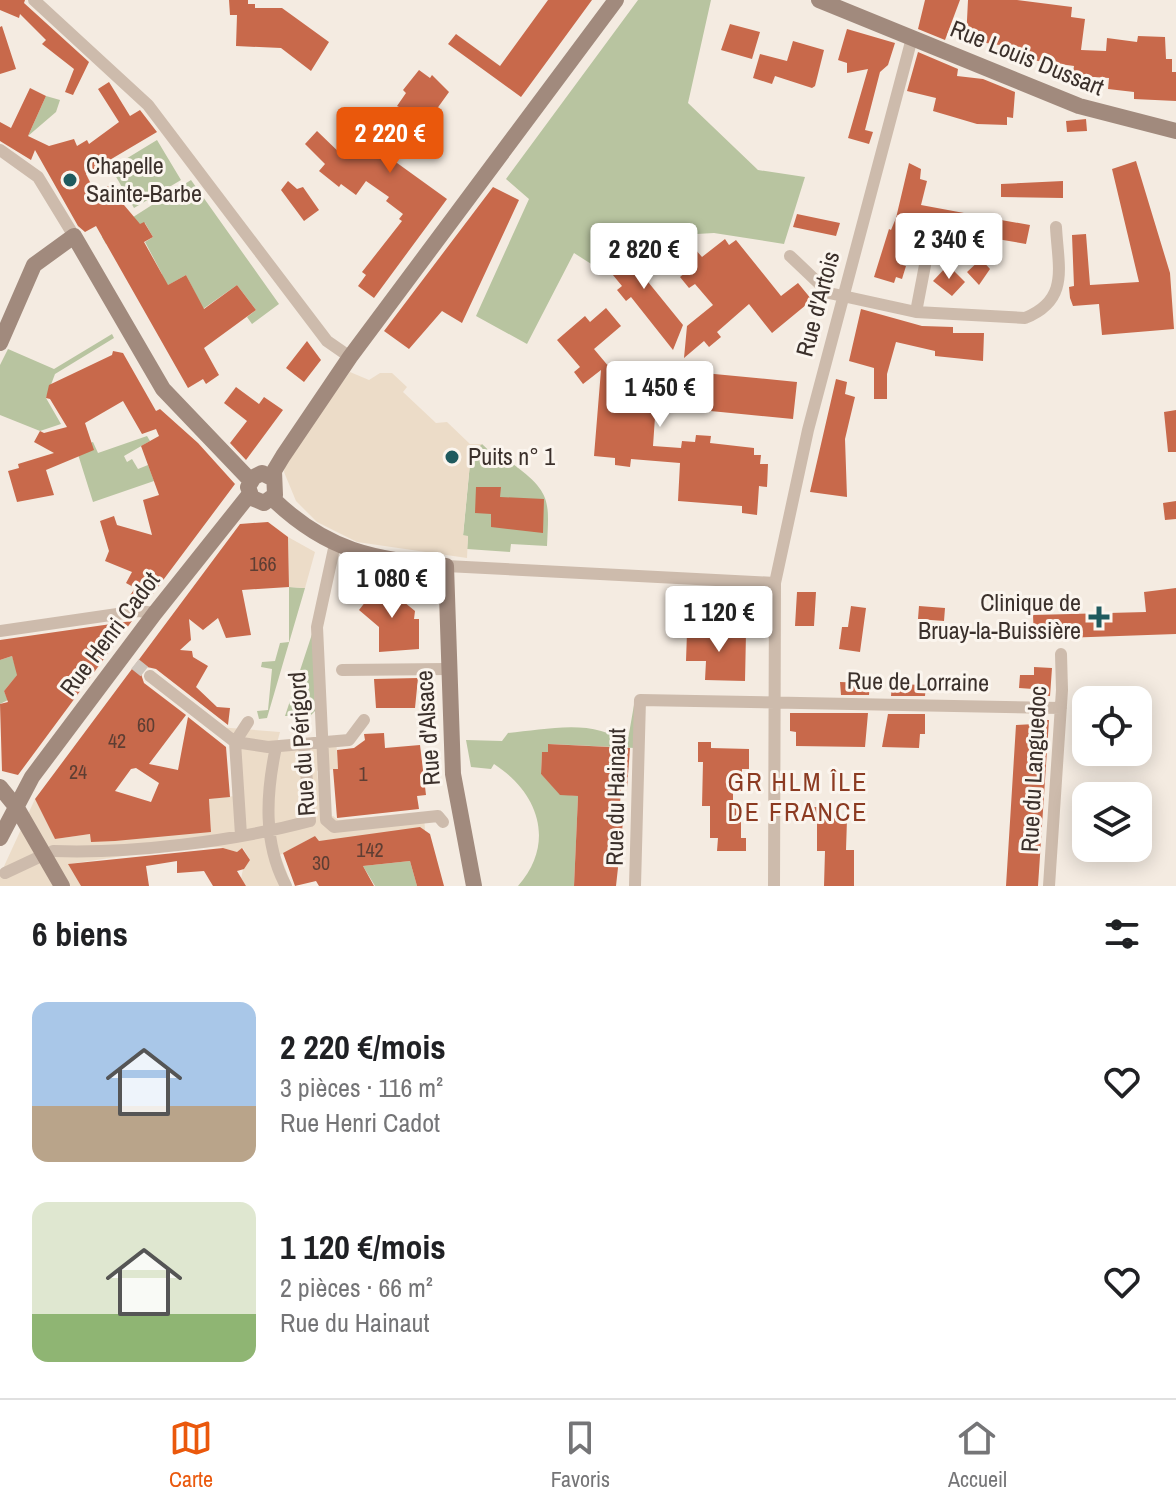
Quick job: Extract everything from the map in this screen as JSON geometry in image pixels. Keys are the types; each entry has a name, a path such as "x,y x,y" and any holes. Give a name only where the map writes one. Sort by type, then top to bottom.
{"main road":[{"name":"Rue Henri Cadot","path":"274,479 283,456 350,357 616,0"},
{"name":"Rue Louis Dussart","path":"819,0 1079,106 1176,131"},
{"path":"0,343 34,265 74,236 163,389 252,483 260,503 273,499"},
{"name":"Rue Henri Cadot","path":"0,838 32,777 129,660 155,613 333,372 350,357"},
{"path":"252,483 267,474 274,479 277,487 273,499"},
{"path":"273,499 301,525 335,544 382,560 446,566"},
{"name":"Rue d'Alsace","path":"446,566 451,821 474,886"},
{"path":"0,787 17,808 62,886"}],"street":[{"path":"34,0 131,86 148,105 331,345 350,357"},
{"name":"Rue d'Artois","path":"774,886 775,583 808,430 912,38"},
{"path":"0,150 38,177 74,236"},
{"path":"790,256 821,288 843,296 916,312 1025,318 1037,313 1055,296 1059,281 1056,227"},
{"path":"916,312 926,260"},
{"name":"Rue du Périgord","path":"335,544 317,627 326,820 330,826 438,816 451,821"},
{"path":"446,566 775,583"},
{"path":"0,631 138,611 155,613"},
{"name":"Rue du Languedoc","path":"1049,886 1061,708 1061,654"},
{"path":"342,670 447,669"},
{"path":"150,676 235,742 250,747 349,740 364,720"},
{"name":"Rue du Hainaut","path":"635,886 640,700 775,700"},
{"name":"Rue de Lorraine","path":"775,700 1061,708"},
{"path":"241,835 235,742 248,722"},
{"path":"304,744 310,821"},
{"path":"276,747 271,771 269,832 272,860 286,886"},
{"name":"Rue du Périgord","path":"53,851 142,847 269,832 310,821 317,829 327,833 451,821"},
{"path":"5,873 37,858"}],"green space":[{"path":"638,0 711,0 688,103 758,170 805,177 784,244 714,233 628,238 612,248 596,267 574,253 527,344 476,316 529,199 506,179"},
{"path":"46,96 60,100 56,112 28,136"},
{"path":"157,140 181,180 134,208 111,168"},
{"path":"191,180 279,304 252,324 247,317 256,310 237,285 203,309 186,275 163,288 162,274 145,242 153,237 145,223 106,244 102,237"},
{"path":"112,334 114,338 55,374 46,398 61,424 40,431 0,415 0,365 8,349 54,369"},
{"path":"147,436 150,441 124,456 127,462 132,459 138,469 148,465 154,481 93,502 76,448 93,442 98,453"},
{"path":"482,444 503,464 513,464 526,474 541,491 547,508 547,546 511,544 510,552 467,549 468,536 463,536 471,453"},
{"path":"289,587 305,588 267,718 259,719 257,711 268,710 272,669 261,667 262,662 275,661 280,643 289,642"},
{"path":"314,628 315,711 310,716 285,716"},
{"path":"12,656 18,674 4,691 8,700 0,704 0,660"},
{"path":"634,705 635,748 549,744 548,752 542,753 541,774 560,794 578,796 574,886 518,886 530,870 537,853 537,820 522,789 510,776 494,764 491,769 471,767 466,740 502,741 508,733 570,727 601,731 627,745"},
{"path":"410,861 417,886 375,886 363,866"}],"shaded area":[{"path":"350,372 369,380 380,373 392,373 407,387 403,392 436,423 447,422 470,444 482,444 471,453 463,535 468,536 467,558 357,542 317,522 296,501 284,472 286,457"},
{"path":"288,537 315,552 305,588 289,587"},
{"path":"218,727 280,732 277,743 336,738 338,769 317,771 322,818 333,816 338,820 419,813 424,815 425,830 319,841 315,836 280,855 292,886 246,886 241,879 243,869 250,860 243,848 237,852 220,847 178,848 69,864 81,886 0,886 0,875 35,799 55,839 90,834 211,829 209,799 235,796 230,746"}],"building":[{"path":"0,0 25,0 24,3 89,62 73,95 65,92 74,69 42,44 46,40 20,14 19,18 0,10"},
{"path":"229,0 248,0 248,4 255,4 255,8 282,8 329,42 311,71 281,48 236,46 237,15 230,15"},
{"path":"548,0 592,0 521,97 448,44 456,34 500,66"},
{"path":"925,0 960,0 945,40 918,29"},
{"path":"968,0 1017,0 1072,7 1071,17 1085,19 1081,50 1106,51 1107,38 1137,42 1138,36 1165,37 1166,59 1172,59 1172,72 1176,72 1176,101 1134,99 1134,92 1108,89 1109,78 1078,76 1073,73 1074,66 1017,58 1019,48 966,40"},
{"path":"730,24 760,32 752,59 721,50"},
{"path":"0,27 16,69 0,74"},
{"path":"847,29 895,43 888,65 880,72 865,130 873,132 869,144 848,138 868,69 847,73 847,63 838,60"},
{"path":"793,41 824,50 815,86 812,88 775,76 772,84 753,78 760,54 787,61"},
{"path":"918,52 958,69 957,76 983,79 1015,92 1013,118 1007,117 1007,125 977,124 933,111 936,98 907,91"},
{"path":"419,70 430,78 432,75 449,92 411,145 400,137 386,155 447,199 374,298 358,286 366,275 362,272 402,221 399,219 403,214 386,201 389,197 366,181 356,195 341,184 339,187 319,171 325,164 305,144 317,131 344,157 370,124 382,134 401,108 397,106 406,93 403,90"},
{"path":"109,82 130,116 140,110 157,132 86,174 96,194 108,186 140,224 144,222 153,237 144,242 168,285 186,275 204,309 237,285 256,310 204,348 219,375 206,384 203,379 188,388 96,226 85,232 78,226 35,150 31,160 0,141 0,122 11,128 30,88 46,96 28,136 49,146 74,139 77,146 87,140 89,144 119,122 98,89"},
{"path":"1086,119 1087,131 1067,132 1066,121"},
{"path":"1136,161 1170,273 1174,329 1102,335 1099,304 1073,306 1070,298 1069,287 1074,286 1072,235 1086,234 1090,285 1139,282 1112,169"},
{"path":"909,163 921,169 920,179 927,181 921,205 964,213 960,227 913,215 899,264 906,266 902,279 896,277 894,283 874,277 889,229 896,218"},
{"path":"288,181 297,189 303,187 319,210 304,221 281,190"},
{"path":"1063,181 1063,198 1001,197 1001,184"},
{"path":"493,187 519,200 462,323 442,311 409,349 384,331"},
{"path":"797,214 840,223 836,236 793,227"},
{"path":"1001,220 1030,225 1026,244 997,239"},
{"path":"725,239 729,245 736,240 781,296 798,283 812,300 772,333 749,304 717,332 721,337 709,347 704,341 684,358 687,326 713,305 695,284 689,288 680,277 686,272 671,254 688,241 702,257"},
{"path":"642,242 656,259 640,272 683,325 673,350 631,297 626,301 617,290 622,286 603,263 615,253 620,259"},
{"path":"981,259 990,269 979,285 967,272"},
{"path":"948,265 965,282 952,296 933,281"},
{"path":"606,308 621,326 594,349 635,398 636,381 645,381 651,370 663,376 657,402 665,403 663,418 655,417 653,446 681,448 682,441 695,442 696,435 711,436 710,443 754,448 754,455 761,455 760,464 768,464 767,487 759,486 757,515 742,513 742,506 678,501 680,463 631,459 630,467 615,465 615,458 594,456 601,370 583,384 574,372 580,367 557,340 585,316 590,322"},
{"path":"861,309 922,326 953,327 953,333 984,333 983,361 935,356 935,351 896,342 887,374 887,399 874,399 874,368 849,361"},
{"path":"307,341 321,360 304,382 286,368"},
{"path":"113,351 123,353 156,411 160,409 198,443 235,484 146,603 130,603 129,597 135,588 126,583 132,572 105,561 109,551 100,521 114,516 117,525 152,535 143,500 159,495 141,446 159,436 156,429 142,434 123,401 85,423 94,450 46,470 54,495 17,502 8,471 19,468 18,464 54,453 34,442 40,431 44,433 67,427 50,399 46,398 49,385 112,355"},
{"path":"683,371 797,382 793,419 680,408 682,386 705,397"},
{"path":"836,379 847,382 845,394 855,397 845,439 847,497 810,492"},
{"path":"236,387 259,404 264,397 283,410 246,460 230,443 247,421 224,403"},
{"path":"1176,410 1176,452 1168,452 1164,412"},
{"path":"476,487 501,487 500,497 544,499 543,533 491,527 491,514 475,513"},
{"path":"1176,501 1176,519 1165,520 1163,503"},
{"path":"268,522 288,537 289,587 242,590 251,635 226,638 218,618 203,630 189,619 191,640 180,650 192,651 193,657 208,666 196,687 217,707 230,708 228,725 156,669 147,667 141,674 144,683 186,715 149,764 178,770 188,717 226,747 230,797 209,799 211,832 115,841 91,842 90,834 55,839 35,799 240,524","holes":["136,768 159,783 151,802 115,791 131,769"]},
{"path":"381,582 407,599 404,602 415,611 414,619 419,619 419,649 379,652 379,627 359,610"},
{"path":"1176,588 1176,634 1034,639 1033,615 1146,612 1144,592"},
{"path":"797,592 816,592 814,626 795,626"},
{"path":"851,606 866,608 860,652 839,649 842,627 848,627"},
{"path":"919,606 945,608 944,621 918,619"},
{"path":"132,621 18,775 2,771 0,704 8,702 4,691 17,675 12,656 0,660 0,640"},
{"path":"687,632 746,633 745,681 705,680 706,661 686,661"},
{"path":"1034,667 1052,668 1050,696 1032,695 1033,689 1019,688 1020,675 1034,675"},
{"path":"418,678 415,708 376,708 374,679"},
{"path":"840,682 870,683 869,695 841,695"},
{"path":"892,684 926,685 925,696 891,696"},
{"path":"790,713 868,713 865,747 796,746 796,732 790,731"},
{"path":"888,714 925,714 925,734 920,734 919,748 882,747"},
{"path":"1035,720 1049,720 1038,886 1006,886 1016,725 1035,724"},
{"path":"384,733 385,748 420,745 426,795 417,796 419,809 337,818 333,769 338,769 337,750 354,748 365,740 364,734"},
{"path":"698,742 711,742 711,748 749,749 749,769 742,769 742,782 733,782 733,807 741,807 741,838 746,838 746,851 717,851 718,838 710,838 710,806 702,806 703,762 698,762"},
{"path":"548,744 630,748 627,788 621,788 619,821 623,822 616,886 574,886 578,796 560,795 541,774 542,752 548,752"},
{"path":"811,807 840,807 841,819 847,819 846,850 854,850 854,886 824,886 825,851 817,851 817,820 811,820"},
{"path":"420,827 430,834 444,886 417,886 410,861 363,866 374,886 319,886 316,881 295,886 283,853 315,836 319,841"},
{"path":"223,848 237,852 242,848 250,860 244,869 237,871 246,886 213,886 204,871 177,873 177,861 146,866 149,886 81,886 68,864"}],"tunnel":[{"path":"135,664 150,676"}],"place":[{"name":"Chapelle Sainte-Barbe","path":"70,180"},
{"name":"Puits n° 1","path":"452,457"},
{"name":"Clinique de Bruay-la-Buissière","path":"1099,617"}],"district":[{"name":"GR HLM ÎLE DE FRANCE","path":"798,797"}]}
